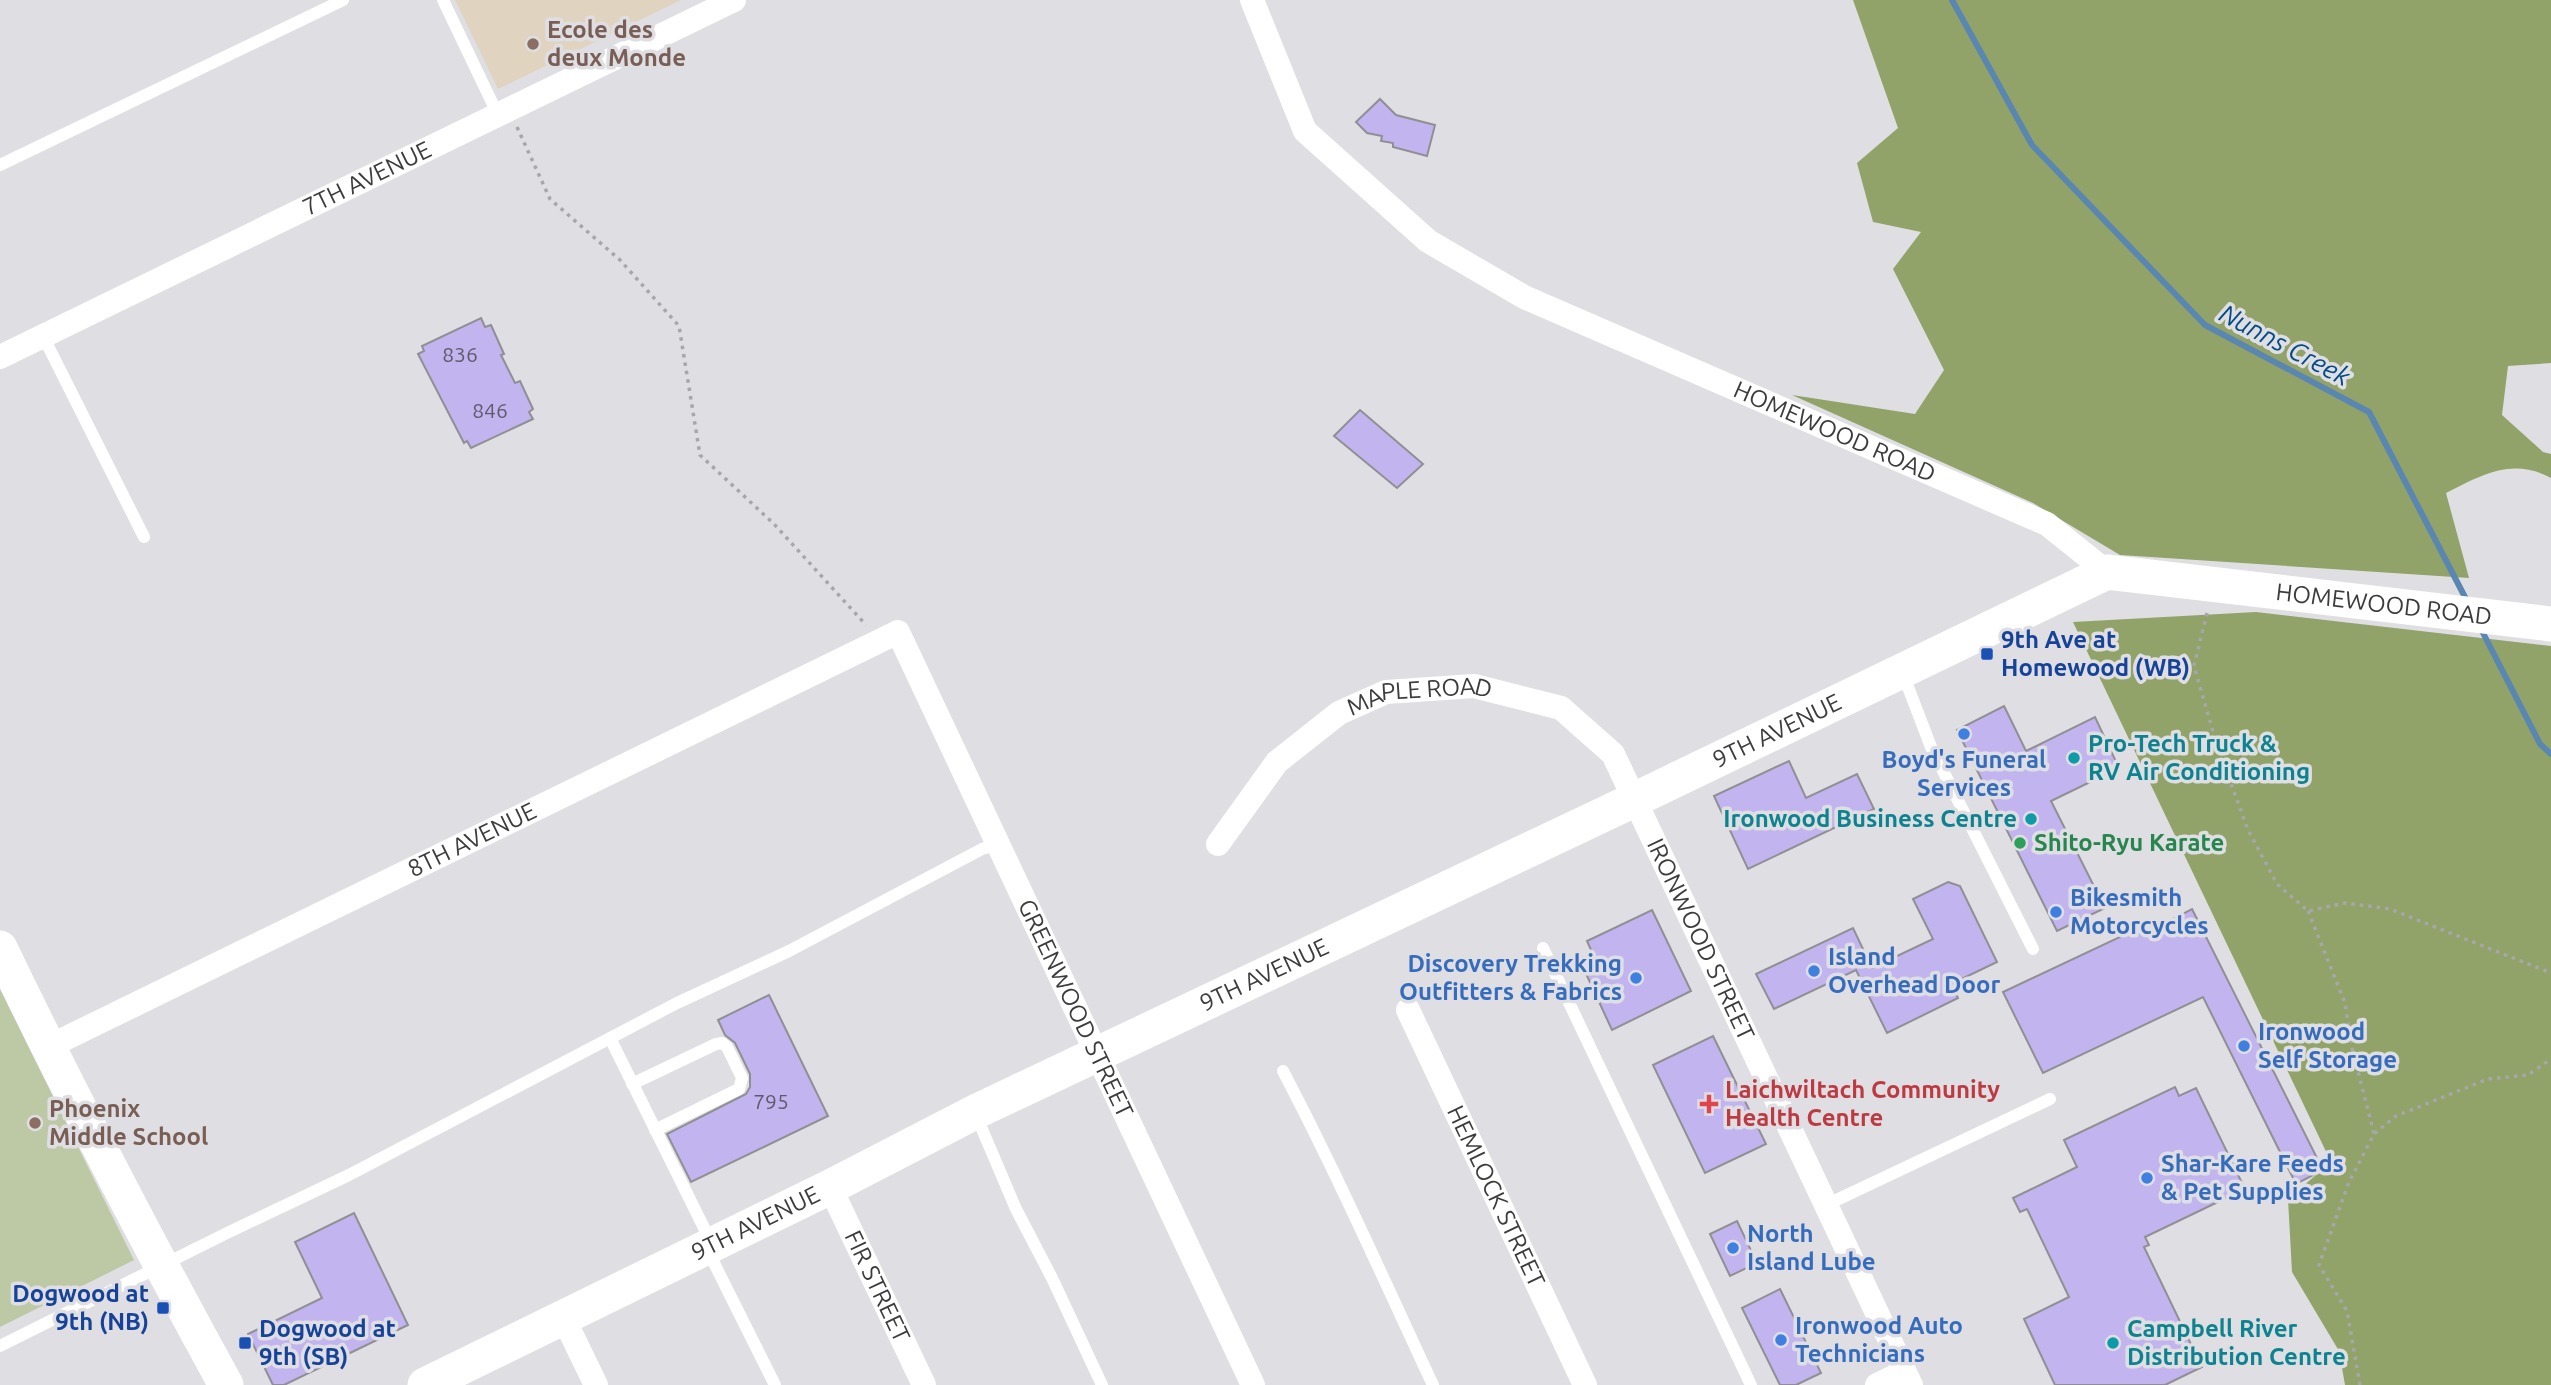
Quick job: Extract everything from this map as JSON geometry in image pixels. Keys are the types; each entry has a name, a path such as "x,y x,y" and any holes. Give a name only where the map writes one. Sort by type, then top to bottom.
{"main road":[{"name":"HOMEWOOD ROAD","path":"2107,572 2551,624"},
{"name":"9TH AVENUE","path":"426,1385 710,1247 1096,1053 1634,800 2107,572"},
{"path":"0,948 160,1266 226,1385"}],"street":[{"name":"7TH AVENUE","path":"0,357 734,0"},
{"name":"HOMEWOOD ROAD","path":"1252,0 1305,131 1428,241 1524,297 2047,524 2107,572"},
{"name":"GREENWOOD STREET","path":"888,636 998,844 1253,1385"},
{"name":"8TH AVENUE","path":"48,1047 888,636"},
{"name":"MAPLE ROAD","path":"1218,844 1277,762 1298,745 1339,713 1386,692 1411,688 1474,686 1561,708 1613,754 1634,800"},
{"name":"IRONWOOD STREET","path":"1634,800 1908,1378"},
{"name":"HEMLOCK STREET","path":"1408,1010 1584,1385"},
{"name":"FIR STREET","path":"830,1187 924,1385"},
{"path":"564,1319 596,1385"},
{"path":"1877,1385 1908,1378"}],"lane":[{"path":"0,165 343,0"},
{"path":"443,0 503,112"},
{"path":"43,336 144,537"},
{"path":"1902,671 1931,747 2033,949"},
{"path":"0,1346 349,1175 677,1003 789,951 982,849 998,844"},
{"path":"1543,948 1751,1385"},
{"path":"610,1038 775,1385"},
{"path":"632,1084 716,1044 727,1046 742,1078 739,1089 655,1130"},
{"path":"1283,1071 1327,1154 1433,1385"},
{"path":"1826,1205 2050,1099"},
{"path":"975,1112 1016,1209 1102,1385"}],"path":[{"path":"503,112 550,199 620,260 680,326 700,455 888,636"},
{"path":"2207,613 2194,666 2217,745 2248,830 2277,884 2308,911 2345,1003 2352,1048 2374,1134"},
{"path":"2308,911 2346,903 2390,909 2551,973"},
{"path":"2360,1385 2347,1311 2319,1265 2349,1182 2374,1134 2396,1116 2488,1079 2528,1074 2551,1059"}],"shaded area":[{"name":"Ecole des deux Monde","path":"455,0 681,0 498,89"}],"green space":[{"path":"1853,0 2551,0 2551,363 2508,366 2502,415 2543,452 2551,454 2551,478 2537,472 2510,469 2485,475 2446,493 2469,578 2120,555 2033,503 1792,395 1915,414 1944,370 1893,269 1921,232 1873,222 1857,163 1898,128"},
{"path":"2256,612 2551,646 2551,1385 2345,1385 2339,1351 2292,1272 2288,1199 2331,1162 2073,622"},
{"name":"Phoenix Middle School","path":"0,989 134,1260 0,1327"}],"building":[{"path":"1380,99 1396,115 1435,125 1427,156 1393,147 1393,143 1381,141 1382,136 1367,133 1356,122"},
{"path":"481,318 485,327 491,325 504,354 501,355 515,383 520,381 533,409 529,412 533,419 471,448 467,441 464,443 418,354 424,351 422,346"},
{"path":"1360,410 1423,464 1397,488 1334,436"},
{"name":"Ironwood Business Centre","path":"2004,706 2026,751 2095,717 2119,768 2051,801 2105,908 2057,931 1957,730"},
{"path":"1789,761 1806,798 1857,774 1874,809 1748,869 1714,796"},
{"path":"1948,882 1960,886 1997,962 1951,984 1958,998 1887,1033 1856,970 1774,1009 1756,974 1853,928 1872,968 1933,939 1913,899"},
{"path":"2192,909 2323,1170 2296,1184 2203,997 2043,1073 2003,992 2143,926 2146,933"},
{"name":"Discovery Trekking Outfitters & Fabrics","path":"1652,910 1691,991 1612,1030 1582,965 1595,959 1587,941"},
{"path":"769,995 828,1116 691,1182 667,1134 746,1094 750,1087 750,1074 735,1043 725,1035 718,1020"},
{"name":"Laichwiltach Community Health Centre","path":"1713,1036 1766,1144 1705,1173 1653,1065"},
{"path":"2175,1087 2179,1096 2196,1088 2245,1189 2145,1237 2149,1245 2144,1247 2202,1367 2165,1385 2055,1385 2024,1319 2069,1297 2027,1209 2020,1212 2013,1198 2077,1167 2064,1140"},
{"path":"354,1213 408,1325 284,1385 273,1385 248,1334 322,1298 295,1242"},
{"name":"North Island Lube","path":"1737,1221 1757,1263 1730,1276 1710,1234"},
{"name":"Ironwood Auto Technicians","path":"1780,1289 1821,1373 1796,1385 1780,1385 1742,1308"}],"waterway":[{"name":"Nunns Creek","path":"1952,0 2032,145 2205,325 2369,412 2467,601"},
{"name":"Nunns Creek","path":"2481,629 2540,744 2551,754"}],"place":[{"name":"Ecole des deux Monde","path":"533,44"},
{"name":"9th Ave at Homewood (WB)","path":"1987,654"},
{"name":"Boyd's Funeral Services","path":"1964,734"},
{"name":"Pro-Tech Truck & RV Air Conditioning","path":"2074,758"},
{"name":"Ironwood Business Centre","path":"2031,819"},
{"name":"Shito-Ryu Karate","path":"2020,843"},
{"name":"Bikesmith Motorcycles","path":"2056,912"},
{"name":"Island Overhead Door","path":"1814,971"},
{"name":"Discovery Trekking Outfitters & Fabrics","path":"1636,978"},
{"name":"Ironwood Self Storage","path":"2244,1046"},
{"name":"Laichwiltach Community Health Centre","path":"1709,1104"},
{"name":"Phoenix Middle School","path":"35,1123"},
{"name":"Shar-Kare Feeds & Pet Supplies","path":"2147,1178"},
{"name":"North Island Lube","path":"1733,1248"},
{"name":"Dogwood at 9th (NB)","path":"163,1308"},
{"name":"Ironwood Auto Technicians","path":"1781,1340"},
{"name":"Dogwood at 9th (SB)","path":"245,1343"},
{"name":"Campbell River Distribution Centre","path":"2113,1343"}]}
